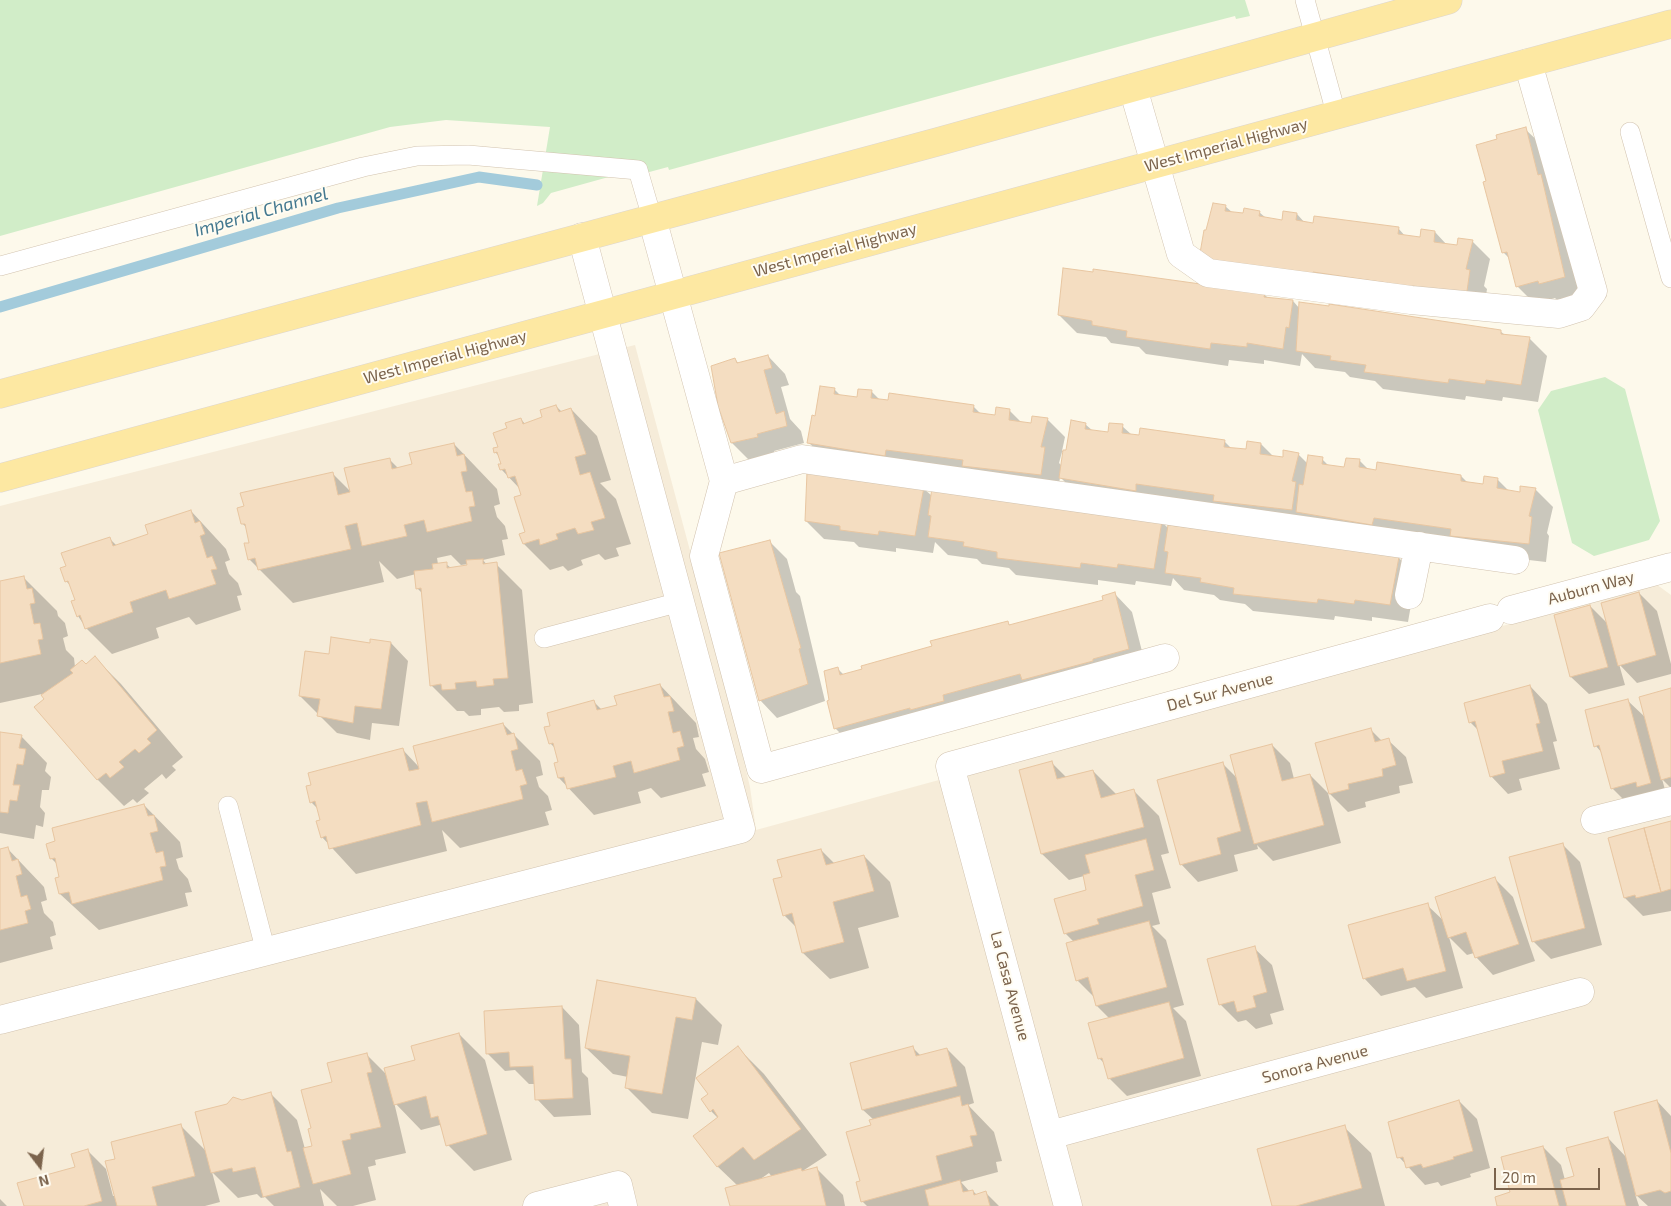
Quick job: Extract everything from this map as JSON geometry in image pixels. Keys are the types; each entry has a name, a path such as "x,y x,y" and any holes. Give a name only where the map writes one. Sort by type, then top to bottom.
{"main road":[{"path":"0,394 1133,88 1448,0"},
{"name":"West Imperial Highway","path":"0,478 1155,164 1337,117 1671,24"}],"street":[{"path":"1133,88 1181,254 1208,273 1411,300 1559,314 1581,307 1593,290 1528,63"},
{"path":"652,218 724,481 704,556 761,769 1165,658"},
{"path":"0,1020 741,830 582,237"},
{"path":"724,481 802,459 1516,560"},
{"path":"1409,595 1419,546"},
{"name":"Auburn Way","path":"1500,614 1671,567"},
{"name":"Del Sur Avenue","path":"950,766 1500,614"},
{"name":"La Casa Avenue","path":"950,766 1068,1206"},
{"path":"1595,820 1671,801"},
{"name":"Sonora Avenue","path":"1050,1135 1580,992"},
{"path":"537,1206 620,1195"}],"lane":[{"path":"1305,0 1337,117"},
{"path":"1630,132 1671,278"},
{"path":"0,266 363,167 417,156 468,155 638,170 652,218"},
{"path":"544,638 680,602"},
{"path":"228,806 266,952"}],"shaded area":[{"path":"635,345 719,659 750,787 756,830 1656,584 1671,595 1671,1206 0,1206 0,506"}],"green space":[{"path":"0,0 1245,0 1250,16 1236,19 1235,16 1154,37 669,170 668,167 627,178 625,173 605,178 551,193 543,203 537,206 550,127 446,120 390,127 0,236"},
{"path":"1605,377 1625,389 1660,521 1649,540 1594,556 1572,543 1538,410 1551,391"}],"building":[{"path":"1526,127 1538,175 1541,174 1565,277 1539,284 1538,281 1516,287 1507,252 1502,253 1483,182 1486,181 1476,145 1497,139 1496,135"},
{"path":"1213,203 1226,205 1225,211 1243,213 1244,208 1260,211 1259,216 1282,220 1283,211 1297,213 1296,220 1313,223 1314,216 1399,227 1398,234 1420,237 1421,229 1435,231 1434,242 1457,245 1458,238 1473,240 1466,269 1470,270 1466,298 1388,288 1388,283 1313,272 1312,277 1199,259 1204,230 1206,230"},
{"path":"1063,268 1093,272 1093,269 1265,293 1264,297 1293,300 1289,328 1286,327 1283,349 1247,343 1247,347 1211,343 1210,349 1126,337 1127,331 1092,325 1092,321 1058,315"},
{"path":"1299,302 1329,306 1329,304 1501,330 1501,334 1530,337 1521,385 1486,380 1485,384 1449,379 1448,383 1364,372 1366,365 1330,360 1331,356 1296,351"},
{"path":"768,355 772,368 764,370 776,414 784,411 787,426 757,434 758,437 731,443 718,406 711,366 735,358 737,363"},
{"path":"820,386 835,388 834,394 857,397 858,389 872,390 871,398 888,400 889,393 974,405 973,412 995,415 996,407 1010,409 1009,420 1031,423 1032,416 1048,418 1041,447 1045,447 1041,475 962,466 963,460 886,450 885,456 807,443 812,415 815,416"},
{"path":"556,405 559,412 571,408 586,454 575,457 580,475 590,472 605,518 591,522 594,530 578,534 575,528 556,534 558,539 540,545 539,539 523,544 519,534 525,532 514,497 521,495 515,476 508,478 505,469 500,470 498,464 501,464 497,452 494,453 493,448 498,447 493,433 507,428 505,423 521,418 523,424 542,417 540,410"},
{"path":"1071,420 1086,423 1085,429 1108,432 1109,423 1123,424 1122,433 1139,435 1140,428 1225,440 1224,447 1246,449 1247,441 1261,443 1260,454 1283,457 1283,450 1299,453 1292,481 1296,482 1292,510 1213,501 1214,495 1136,484 1136,491 1059,478 1063,450 1066,450"},
{"path":"454,443 457,456 464,454 467,471 461,472 466,492 472,491 475,506 469,507 472,521 427,532 424,520 404,525 407,536 362,546 357,523 345,526 351,549 258,570 255,558 248,560 244,543 249,543 245,524 241,524 237,508 244,506 240,493 333,472 338,495 350,492 344,468 390,458 392,469 412,464 409,453"},
{"path":"1308,455 1323,457 1322,464 1344,467 1346,458 1360,459 1359,467 1376,470 1377,462 1461,475 1461,481 1483,484 1484,476 1498,478 1497,488 1520,492 1520,486 1536,488 1529,516 1532,517 1529,544 1450,536 1451,529 1374,518 1372,525 1296,512 1299,484 1303,485"},
{"path":"807,472 924,487 915,536 879,531 878,535 840,530 840,526 805,521"},
{"path":"932,488 1162,521 1154,569 1118,564 1117,568 1081,563 1080,568 997,558 997,552 963,546 964,542 928,537 931,516 928,515"},
{"path":"191,510 195,523 200,521 205,534 200,536 207,558 212,556 217,569 211,570 216,584 169,599 166,590 130,602 133,612 85,629 80,615 77,617 71,601 75,600 68,581 65,582 60,568 66,566 61,553 110,537 113,546 148,534 145,525"},
{"path":"1168,525 1370,550 1370,553 1399,557 1390,605 1355,600 1354,604 1318,599 1317,603 1233,594 1234,588 1200,582 1201,578 1165,573 1168,552 1164,551"},
{"path":"770,540 801,648 799,649 808,684 759,701 719,553"},
{"path":"483,559 483,564 497,562 508,678 493,679 494,685 477,687 476,681 455,683 456,689 442,690 441,684 430,686 421,588 416,589 414,571 433,569 432,564 447,562 447,568 467,565 466,560"},
{"path":"24,576 27,589 32,588 35,603 30,604 34,624 40,623 43,639 38,640 41,654 0,663 0,581"},
{"path":"1115,592 1129,649 1093,659 1093,661 1022,680 1020,674 943,695 944,701 910,710 910,708 834,729 827,701 829,700 824,671 838,667 840,675 862,669 861,666 932,646 930,641 1008,621 1009,625 1103,600 1102,596"},
{"path":"1639,592 1656,655 1618,666 1601,603"},
{"path":"1590,605 1608,667 1570,677 1554,615"},
{"path":"331,637 370,643 370,639 391,642 381,709 355,706 353,723 317,716 320,699 299,696 305,651 329,654"},
{"path":"95,656 157,730 147,739 151,743 139,753 135,749 119,762 124,767 110,778 106,773 97,780 34,707 44,699 41,695 73,673 70,670 82,660 86,664"},
{"path":"660,684 664,697 670,696 674,711 668,712 673,733 680,731 684,746 677,748 680,760 634,773 631,761 613,766 616,777 567,789 564,777 558,778 554,763 558,762 553,743 549,744 544,727 550,726 547,713 594,700 597,710 617,705 614,696"},
{"path":"1530,685 1540,723 1536,724 1543,751 1502,761 1505,773 1490,777 1475,721 1469,723 1464,703"},
{"path":"1671,688 1671,777 1661,780 1639,697"},
{"path":"1628,699 1651,783 1637,787 1636,782 1611,789 1599,745 1594,747 1585,710"},
{"path":"503,723 507,735 514,733 518,749 511,751 516,771 522,769 527,784 520,786 523,799 432,822 427,801 416,803 421,825 329,849 326,836 321,838 316,821 320,820 315,801 310,803 306,786 311,785 308,773 403,748 409,771 419,769 413,746"},
{"path":"1371,728 1375,742 1389,738 1396,765 1382,769 1383,776 1348,784 1349,789 1329,794 1315,743"},
{"path":"0,732 22,735 19,748 26,749 23,765 17,764 13,785 20,785 17,801 10,800 8,813 0,812"},
{"path":"1272,744 1282,781 1310,774 1324,825 1254,844 1230,755"},
{"path":"1052,761 1057,779 1093,770 1101,798 1134,789 1144,827 1041,854 1019,770"},
{"path":"1223,762 1241,831 1217,838 1221,854 1180,865 1157,780"},
{"path":"144,804 148,816 154,815 158,831 150,833 156,853 163,851 166,866 160,867 163,880 72,904 69,892 59,894 55,878 59,877 55,858 50,859 46,844 55,841 52,828"},
{"path":"1671,821 1671,889 1661,892 1644,828"},
{"path":"1644,828 1661,892 1636,898 1635,895 1624,898 1608,838"},
{"path":"1146,839 1154,870 1135,875 1143,906 1097,919 1099,924 1064,934 1054,899 1086,890 1083,875 1090,873 1085,855"},
{"path":"1563,843 1585,928 1532,942 1509,857"},
{"path":"8,847 12,861 18,859 22,874 16,876 21,897 27,895 31,909 25,911 28,923 0,930 0,849"},
{"path":"821,849 826,865 864,855 874,891 833,902 844,942 802,953 792,913 783,916 773,879 782,877 777,860"},
{"path":"1495,877 1519,944 1475,958 1466,932 1448,938 1435,897"},
{"path":"1428,903 1446,971 1407,981 1403,968 1363,979 1348,925"},
{"path":"1149,921 1167,987 1096,1006 1088,977 1076,981 1066,943"},
{"path":"1255,946 1267,992 1253,996 1256,1007 1237,1012 1234,1001 1219,1005 1207,959"},
{"path":"597,980 696,998 692,1020 676,1017 662,1094 625,1088 630,1056 585,1048"},
{"path":"1169,1002 1184,1058 1108,1079 1102,1058 1098,1059 1088,1023"},
{"path":"562,1006 565,1059 571,1059 573,1098 535,1100 533,1066 510,1067 509,1052 486,1054 484,1011"},
{"path":"459,1033 487,1134 446,1146 438,1116 431,1118 426,1096 394,1105 384,1068 415,1060 411,1046"},
{"path":"738,1046 801,1129 754,1160 743,1147 717,1167 693,1136 718,1117 713,1109 710,1112 701,1099 708,1094 696,1078"},
{"path":"913,1046 916,1056 947,1048 957,1086 862,1110 850,1063"},
{"path":"367,1053 372,1072 367,1073 381,1127 350,1134 351,1139 342,1141 351,1174 313,1184 303,1148 312,1146 308,1129 311,1128 301,1090 332,1082 327,1063"},
{"path":"271,1092 287,1152 291,1151 300,1187 263,1197 255,1167 233,1172 232,1168 211,1173 195,1112 227,1104 233,1097 242,1100"},
{"path":"960,1096 962,1106 968,1104 977,1135 970,1136 973,1146 936,1156 942,1180 861,1202 856,1182 860,1181 846,1132 871,1125 869,1120"},
{"path":"1459,1100 1473,1151 1423,1168 1421,1164 1406,1168 1403,1157 1397,1158 1388,1122"},
{"path":"1657,1100 1671,1153 1671,1191 1665,1193 1660,1190 1636,1196 1614,1112"},
{"path":"181,1124 195,1176 152,1187 157,1206 117,1206 105,1161 115,1159 111,1142"},
{"path":"1345,1125 1362,1188 1296,1206 1272,1206 1257,1149"},
{"path":"1608,1137 1626,1206 1567,1206 1560,1180 1574,1176 1566,1148"},
{"path":"1543,1146 1559,1206 1497,1206 1495,1197 1510,1192 1501,1157"},
{"path":"88,1149 102,1201 84,1206 24,1206 17,1183 75,1167 71,1154"},
{"path":"817,1167 826,1206 730,1206 725,1188 801,1168 802,1171"},
{"path":"960,1180 963,1192 973,1190 974,1195 986,1191 990,1206 929,1206 925,1190"}],"waterway":[{"name":"Imperial Channel","path":"0,307 338,208 479,177 537,185"}]}
